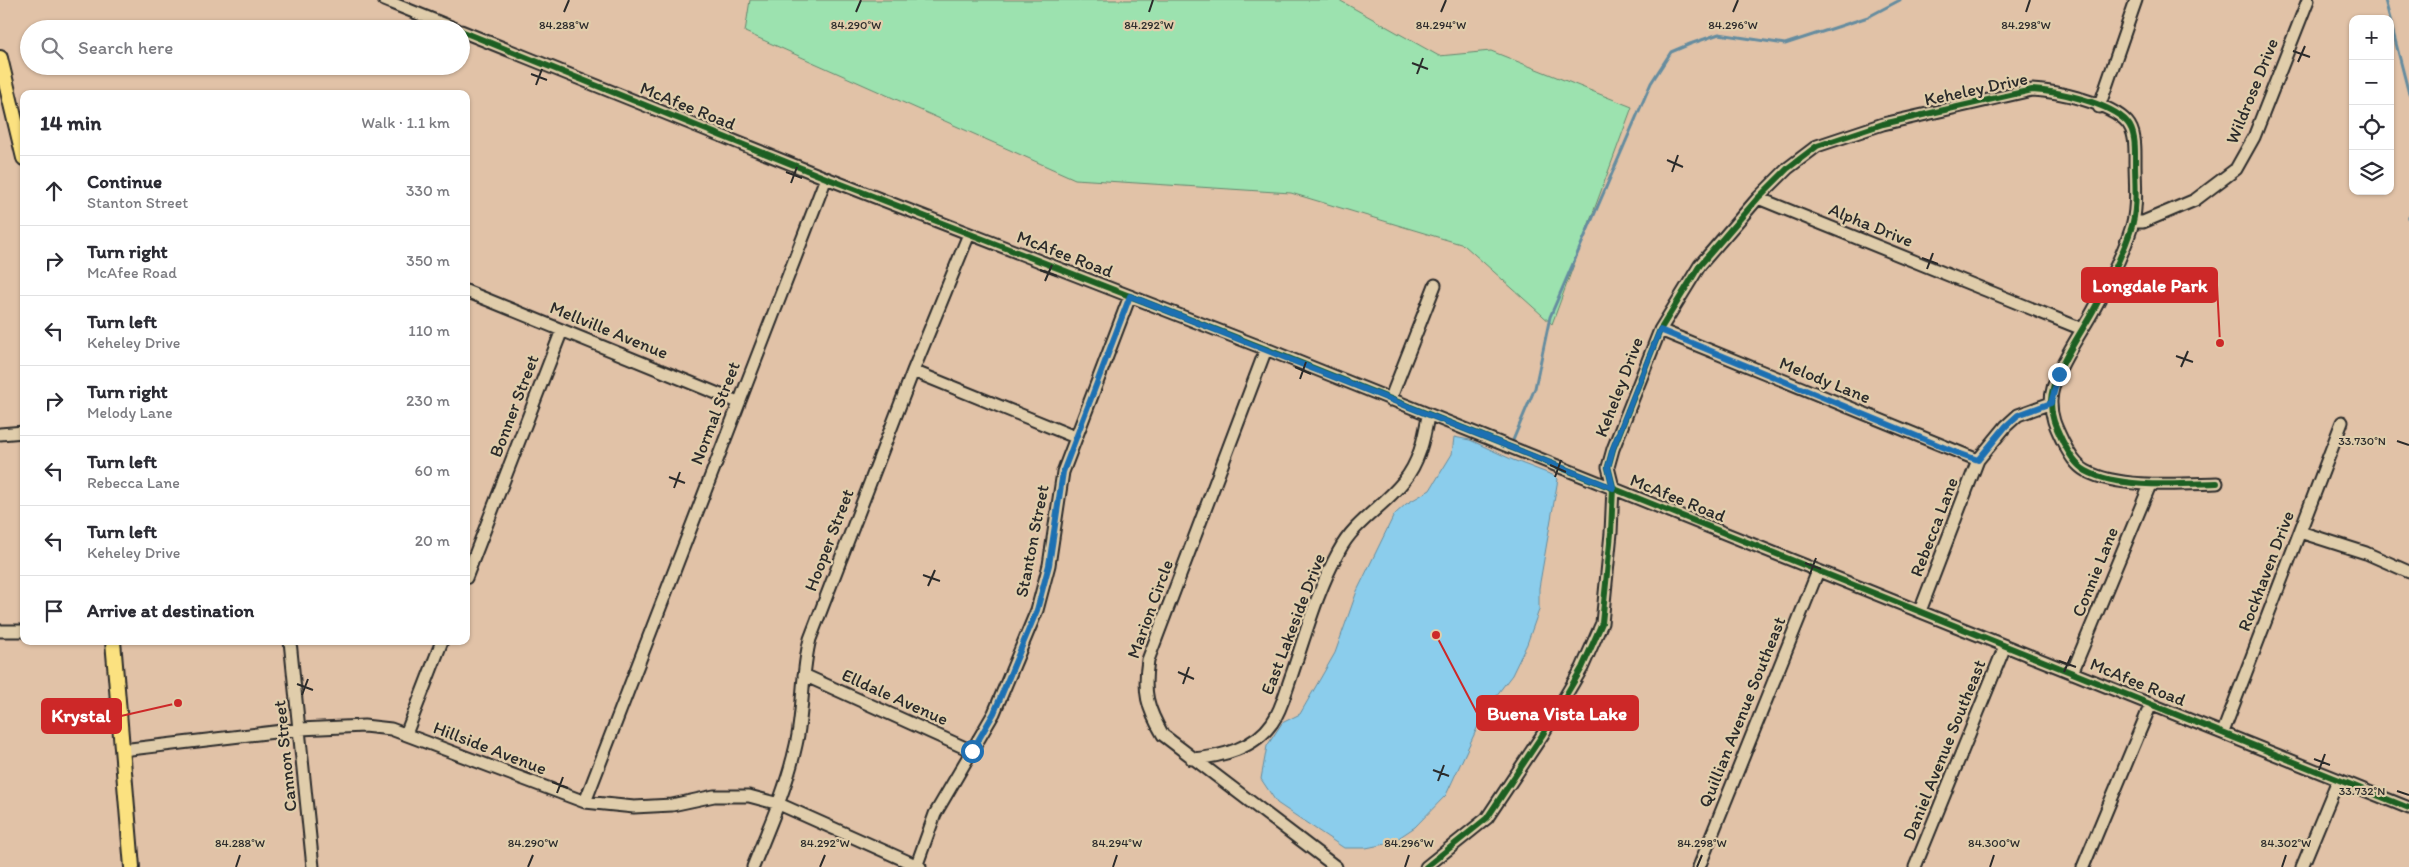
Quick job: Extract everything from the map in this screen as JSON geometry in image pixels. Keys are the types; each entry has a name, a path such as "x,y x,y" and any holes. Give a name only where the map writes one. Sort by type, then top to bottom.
{"main road":[{"path":"0,58 18,111 20,127"},
{"path":"113,645 132,867"}],"street":[{"path":"384,0 434,20"},
{"path":"2098,106 2136,0"},
{"name":"Wildrose Drive","path":"2134,222 2143,222 2195,200 2236,169 2254,138 2308,0"},
{"name":"McAfee Road","path":"470,35 826,178 1266,349 1428,416 1613,488 2409,808"},
{"name":"Keheley Drive","path":"1426,867 1487,818 1543,734 1582,668 1602,623 1612,533 1613,488 1608,467 1613,448 1660,330 1700,266 1758,198 1788,168 1817,146 1883,124 2032,90 2067,94 2116,114 2127,122 2131,129 2135,149 2134,222 2118,260 2059,374 2051,403 2054,424 2070,455 2086,471 2104,477 2150,485 2217,482"},
{"name":"Normal Street","path":"584,802 826,178"},
{"name":"Alpha Drive","path":"1758,198 2082,329"},
{"name":"Hooper Street","path":"753,867 779,804 796,745 805,658 818,614 969,234"},
{"path":"1390,400 1435,286"},
{"name":"Mellville Avenue","path":"470,293 738,402"},
{"name":"Stanton Street","path":"917,866 935,814 994,713 1037,610 1049,565 1063,472 1130,296"},
{"name":"Bonner Street","path":"470,568 562,330"},
{"name":"Melody Lane","path":"1660,330 1978,460"},
{"name":"Marion Circle","path":"1266,349 1148,660 1146,685 1150,713 1163,735 1336,867"},
{"path":"913,371 1075,437"},
{"name":"Rebecca Lane","path":"1920,611 1978,460 2006,426 2018,415 2051,403"},
{"name":"East Lakeside Drive","path":"1192,759 1206,758 1247,746 1272,724 1326,576 1350,533 1402,484 1410,474 1424,442 1428,416"},
{"name":"Rockhaven Drive","path":"2223,732 2342,422"},
{"path":"0,434 20,432"},
{"name":"Connie Lane","path":"2072,673 2150,485"},
{"path":"2300,532 2366,553 2409,572"},
{"name":"Quillian Avenue Southeast","path":"1699,867 1818,571"},
{"path":"0,631 20,631"},
{"name":"Cannon Street","path":"290,645 313,867"},
{"path":"406,734 440,645"},
{"name":"Daniel Avenue Southeast","path":"1915,867 2005,646"},
{"name":"Elldale Avenue","path":"804,675 972,751"},
{"path":"2083,867 2151,704"},
{"name":"Hillside Avenue","path":"122,750 300,729 364,726 391,729 584,802 634,807 672,805 714,796 749,796 779,804 917,866"},
{"path":"2302,867 2338,780"}],"green space":[{"path":"750,0 1339,0 1439,56 1491,51 1632,107 1552,324 1464,245 1291,193 1075,179 745,32"}],"water":[{"path":"1454,437 1470,440 1513,460 1555,476 1558,479 1539,588 1539,610 1527,644 1512,675 1486,709 1446,795 1415,827 1391,843 1366,848 1344,848 1277,803 1261,779 1267,746 1282,723 1300,714 1335,653 1357,591 1394,515 1406,504 1430,490 1452,454"}],"waterway":[{"path":"1511,445 1535,388 1550,317 1651,83 1671,52 1719,34 1785,44 1868,17 1900,0"},
{"path":"2385,0 2389,15"},
{"path":"2394,36 2409,94"}],"cycle path":[{"path":"470,35 826,178 1266,349 2409,808"},
{"path":"1426,867 1487,818 1543,734 1582,668 1602,623 1611,533 1613,487 1608,467 1613,449 1660,330 1700,265 1758,198 1788,168 1817,146 1883,124 2032,90 2082,99 2119,115 2130,126 2134,141 2135,213 2127,240 2114,271 2060,368 2052,392 2051,409 2053,419 2063,442 2075,462 2086,471 2100,477 2115,481 2150,484 2217,483"}],"place":[{"name":"Longdale Park","path":"2220,343"},
{"name":"Buena Vista Lake","path":"1436,635"},
{"name":"Krystal","path":"178,703"}],"route":[{"path":"972,751 994,713 1037,610 1049,565 1063,472 1130,296 1613,488 1608,467 1613,448 1660,330 1978,460 1991,442 2018,415 2051,403 2052,392 2059,374"}]}
